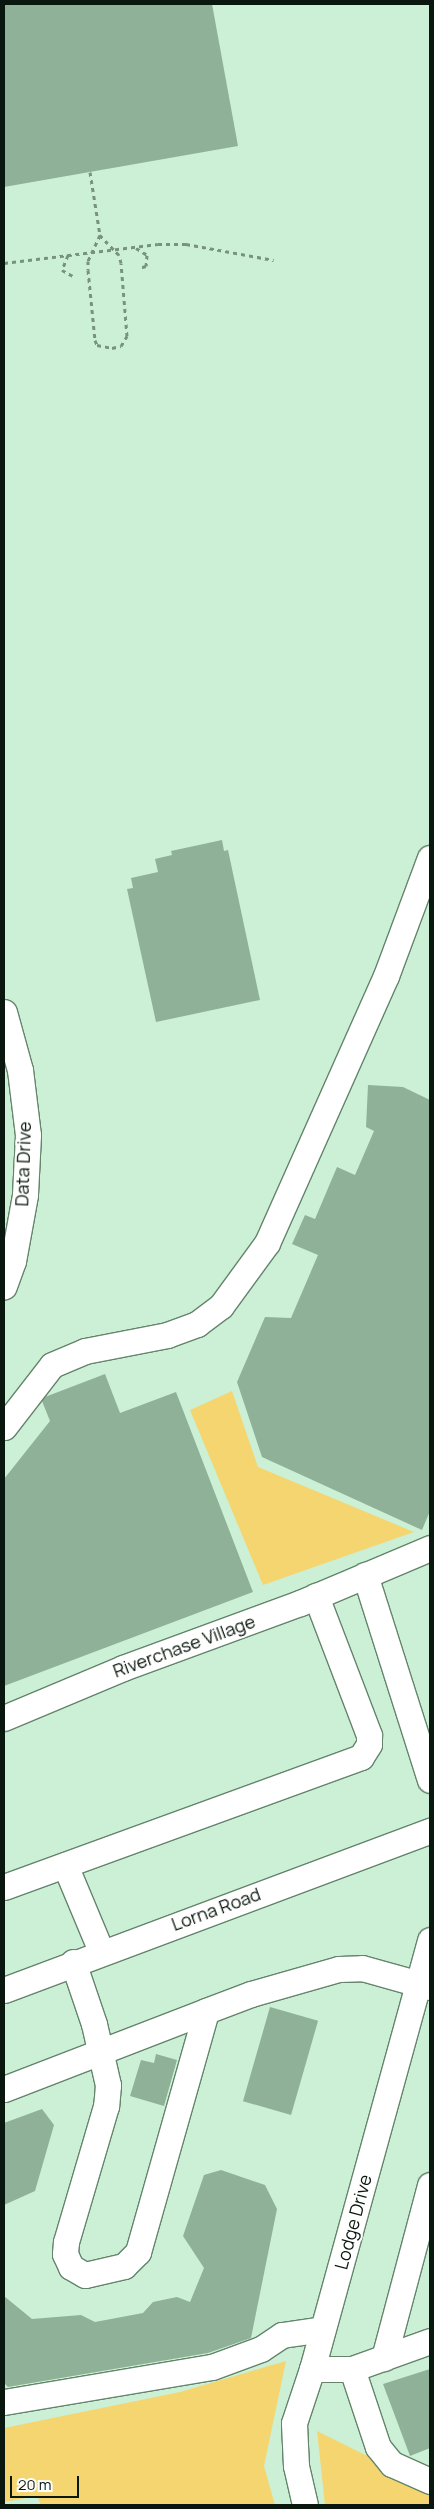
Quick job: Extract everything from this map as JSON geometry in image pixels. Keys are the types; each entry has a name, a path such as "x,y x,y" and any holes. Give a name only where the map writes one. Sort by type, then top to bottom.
{"street":[{"path":"4,1427 52,1365 86,1351 167,1335 197,1324 221,1306 267,1243 386,976 430,858"},
{"name":"Data Drive","path":"4,1012 20,1070 28,1135 25,1194 13,1261 4,1286"},
{"name":"Riverchase Village","path":"4,1718 123,1668 316,1596 427,1552"},
{"path":"365,1575 430,1780"},
{"path":"4,1887 236,1800 353,1761 366,1751 369,1735 316,1596"},
{"name":"Lorna Road","path":"4,1990 101,1951 430,1831"},
{"path":"65,1865 101,1951"},
{"name":"Lodge Drive","path":"305,2505 296,2466 294,2423 312,2369 424,1986 430,1940"},
{"path":"73,1962 101,2051 108,2085 106,2106 66,2242 65,2254 71,2267 86,2275 124,2266 138,2252 206,2012"},
{"path":"4,2088 251,1994 339,1969 362,1968 424,1986"},
{"path":"384,2358 430,2185"},
{"path":"4,2402 212,2367 261,2349 282,2335 324,2328"},
{"path":"312,2369 352,2369 430,2342"},
{"path":"352,2369 378,2447 392,2464 430,2481"}],"path":[{"path":"90,172 100,235 92,252 88,270 95,340 98,345 112,348 121,346 127,336 121,263 114,249 100,235"},
{"path":"4,263 114,249 186,244 274,260"},
{"path":"135,247 147,255 146,266 139,268"},
{"path":"68,255 62,270 72,276"}],"shaded area":[{"path":"232,1391 258,1467 414,1532 263,1585 190,1410"},
{"path":"286,2361 264,2466 275,2505 41,2505 37,2496 4,2502 4,2428 180,2392"},
{"path":"317,2431 430,2487 430,2505 325,2505"}],"building":[{"path":"4,4 212,4 238,146 4,187"},
{"path":"222,840 224,851 228,850 260,1000 156,1022 127,889 133,888 131,878 158,872 155,859 172,855 171,851"},
{"path":"368,1085 403,1087 430,1100 430,1511 422,1530 262,1457 237,1382 265,1317 291,1318 318,1255 292,1244 305,1215 315,1219 337,1167 355,1175 374,1131 366,1127"},
{"path":"105,1374 120,1413 176,1392 253,1592 4,1686 4,1479 50,1421 42,1401 45,1397"},
{"path":"270,2007 318,2021 291,2115 243,2101"},
{"path":"156,2054 177,2060 164,2106 130,2096 141,2060 154,2063"},
{"path":"42,2109 54,2125 35,2191 4,2205 4,2123"},
{"path":"221,2170 265,2185 277,2209 251,2338 208,2353 8,2387 4,2383 4,2296 32,2319 81,2315 95,2322 143,2313 153,2302 177,2297 190,2302 204,2268 183,2236 204,2175"},
{"path":"430,2369 430,2448 410,2456 383,2384"}]}
